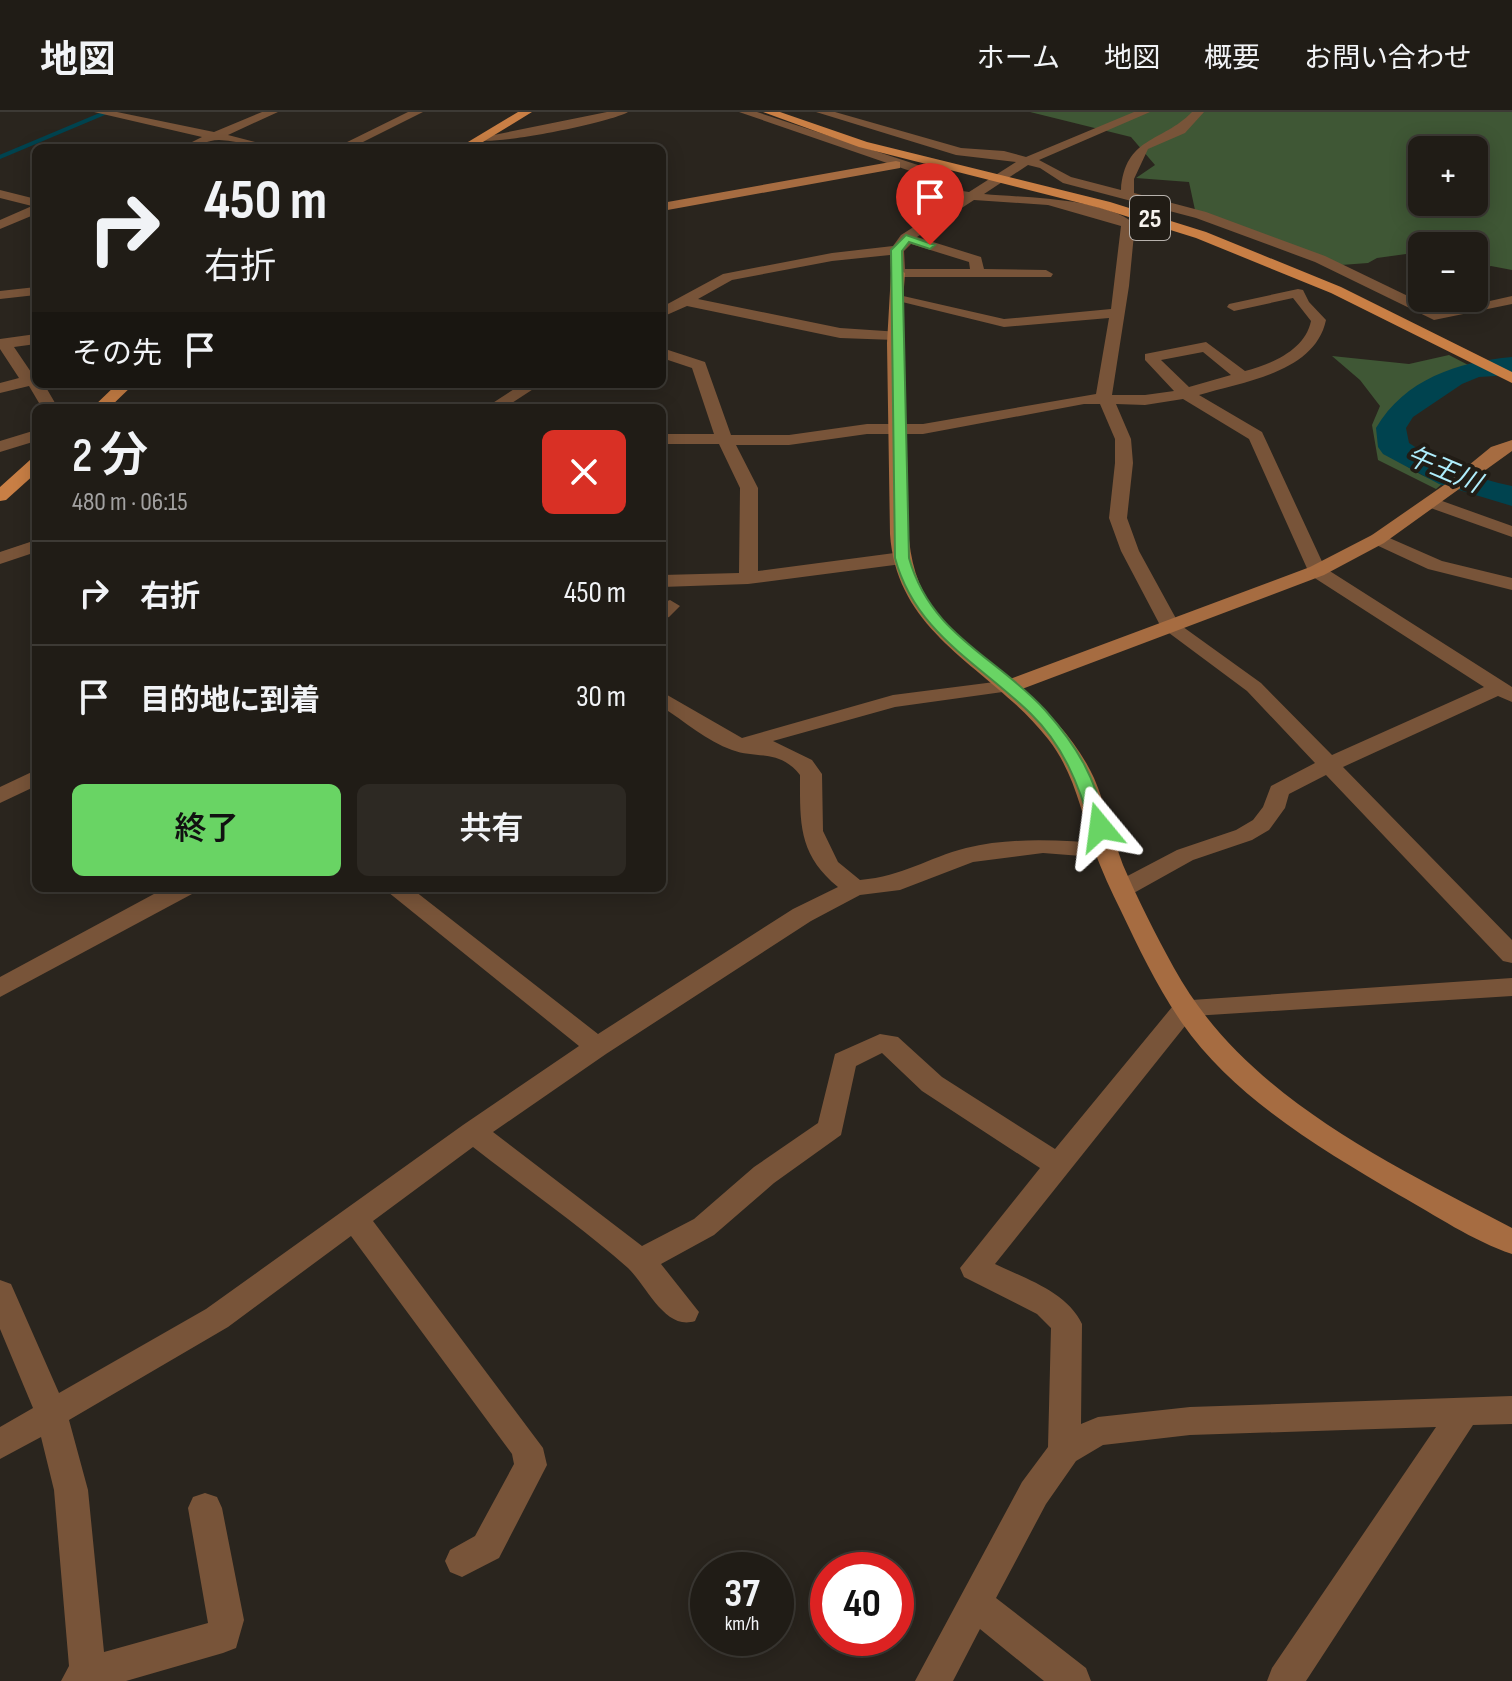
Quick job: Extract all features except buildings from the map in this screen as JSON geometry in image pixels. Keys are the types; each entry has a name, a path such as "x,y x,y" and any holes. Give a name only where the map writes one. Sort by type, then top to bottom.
{"main road":[{"path":"471,144 526,112"},
{"name":"25","path":"769,112 852,142 1166,216 1272,252 1421,320 1512,368"},
{"name":"25","path":"795,112 866,137 1139,215 1261,256 1350,294 1512,378"},
{"path":"104,404 122,388"},
{"path":"0,496 32,468"}],"street":[{"path":"100,112 254,144"},
{"path":"196,144 272,112"},
{"path":"349,144 417,112"},
{"path":"480,139 516,136 622,112"},
{"path":"745,112 933,175 945,190 969,197 1048,201 1128,224 1105,399"},
{"path":"822,112 960,152 994,154 1026,161 1052,169 1067,180 1201,215 1346,270 1439,317 1512,300"},
{"path":"1144,112 1026,161 1000,177 969,197 899,264 895,335 902,558 913,589 926,610 959,644 1038,711 1063,743 1086,780 1107,851 1166,976 1186,1007 1225,1055 1263,1090 1316,1130 1379,1170 1512,1242"},
{"path":"1127,196 1128,179 1143,147 1181,130 1198,112"},
{"path":"666,206 896,165"},
{"path":"0,194 32,202"},
{"path":"0,225 32,211"},
{"path":"666,311 728,277 832,257 978,274 1046,274"},
{"path":"899,264 976,260 978,274"},
{"path":"899,264 1004,323 1077,314 1115,313"},
{"path":"0,295 32,291"},
{"path":"666,439 789,440 898,428 923,429 1084,399 1145,400 1186,394 1286,362 1316,334 1319,320 1303,304 1298,293 1234,307"},
{"path":"686,301 840,333 895,335"},
{"path":"3,344 32,340"},
{"path":"3,344 32,379"},
{"path":"1243,377 1206,347 1150,357 1186,394 1256,436 1317,571 1505,692"},
{"path":"666,354 699,365 724,438 749,488 748,578"},
{"path":"0,388 32,381"},
{"path":"500,404 526,388"},
{"path":"1105,399 1110,404 1123,439 1124,463 1118,518 1130,551 1171,627 1254,687 1512,955"},
{"path":"0,447 32,436"},
{"path":"738,745 893,701 1010,686 1317,571 1378,539 1453,487 1497,451 1512,445"},
{"path":"1431,502 1512,532"},
{"path":"1378,539 1435,565 1509,578"},
{"path":"0,558 32,547"},
{"path":"666,581 748,578 902,558"},
{"path":"1124,888 1185,855 1244,835 1269,818 1279,791 1330,765 1505,692"},
{"path":"666,700 738,745 775,748 804,765 811,774 812,831 828,866 855,888"},
{"path":"0,796 32,779"},
{"path":"0,1444 217,1318 473,1132 597,1047 802,915 855,888 892,885 969,855 1043,846 1107,851"},
{"path":"0,988 177,892"},
{"path":"400,892 597,1047"},
{"path":"1064,1451 1067,1324 1048,1305 975,1268 1186,1007 1512,987"},
{"path":"640,1261 704,1227 764,1175 831,1128 844,1061 880,1043 889,1044 932,1084 1057,1165"},
{"path":"473,1132 640,1261 684,1312"},
{"path":"354,1218 527,1448 531,1465 487,1547 462,1561"},
{"path":"0,1293 51,1413 71,1490 83,1677 223,1636 226,1620 205,1508"},
{"path":"933,1681 1034,1493 1064,1451 1098,1431 1190,1421 1512,1410"},
{"path":"1285,1681 1463,1413"},
{"path":"974,1602 1073,1681"}],"green space":[{"path":"1030,112 1512,112 1512,270 1488,267 1488,232 1408,232 1408,255 1341,265 1195,210 1189,182 1136,178 1155,165 1131,137"},
{"path":"1449,355 1472,367 1423,391 1401,408 1384,429 1398,458 1413,470 1442,484 1436,489 1378,460 1372,425 1380,406 1360,380 1332,356 1409,364"}],"waterway":[{"path":"0,157 107,112"},
{"name":"午王川","path":"1512,366 1474,369 1452,378 1401,411 1391,428 1394,447 1405,455 1467,484 1512,496"}],"route":[{"path":"930,245 906,238 897,250 895,335 902,558 913,589 932,617 1038,711 1063,743 1086,780 1100,827"}]}
